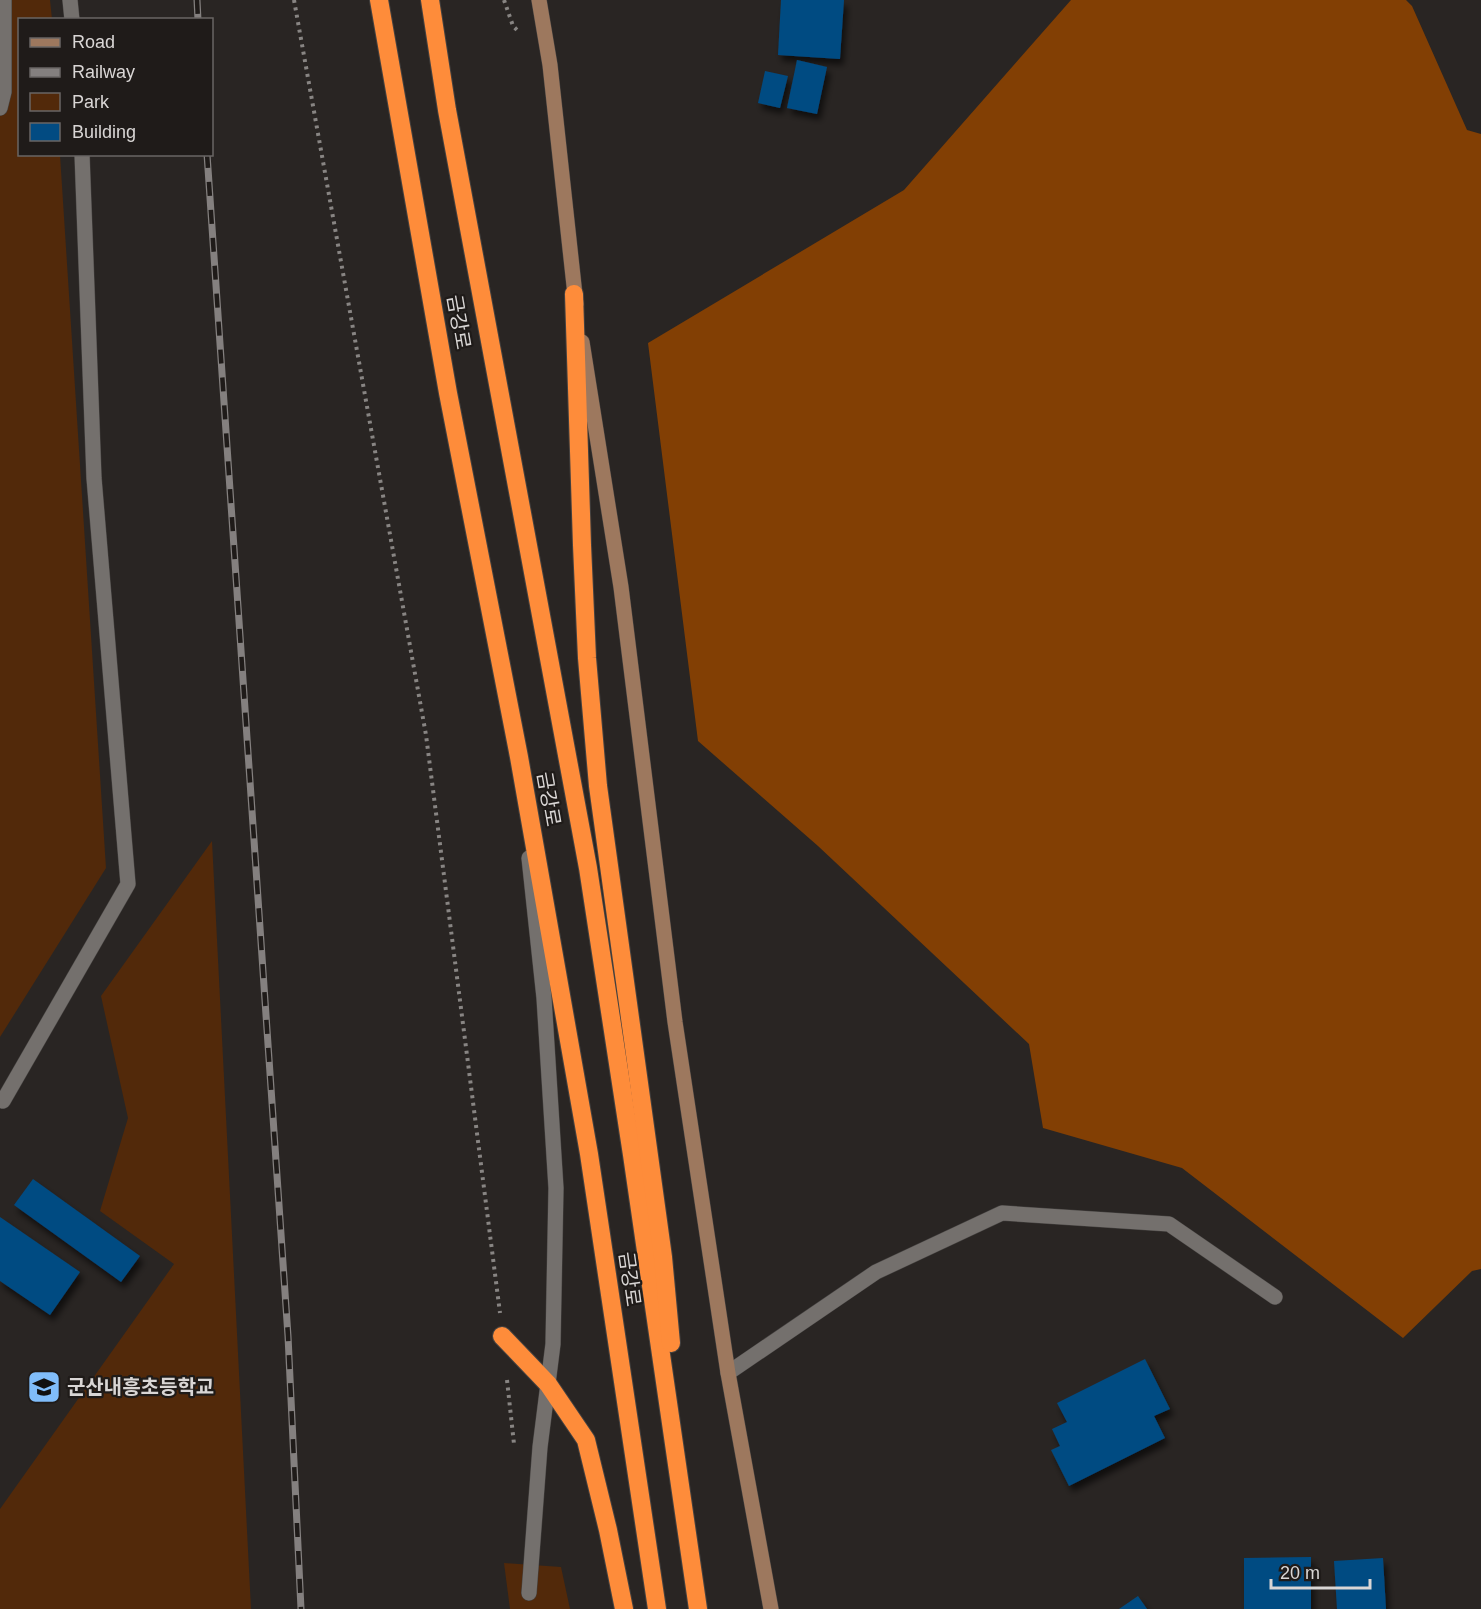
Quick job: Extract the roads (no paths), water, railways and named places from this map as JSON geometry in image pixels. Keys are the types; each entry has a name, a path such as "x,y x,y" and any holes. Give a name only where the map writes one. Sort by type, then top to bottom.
{"highway":[{"name":"금강로","path":"380,0 448,393 519,757 589,1154 657,1609"},
{"name":"금강로","path":"430,0 447,110 588,868 698,1609"},
{"path":"574,294 586,636 598,786 663,1257 689,1545"},
{"path":"502,1336 548,1384 586,1440 624,1609"}],"street":[{"path":"0,108 4,92 4,0"},
{"path":"70,0 72,18"},
{"path":"539,0 550,65 574,294 621,587 675,1022 728,1374 771,1609"},
{"path":"3,1101 128,884 94,478 82,156"},
{"path":"519,757 544,999 556,1188 553,1344 540,1447 529,1593"},
{"path":"728,1374 876,1272 1002,1213 1168,1224 1275,1297"}],"railway":[{"path":"197,0 198,18"},
{"path":"207,156 288,1336 301,1609"}],"place":[{"name":"군산내흥초등학교","path":"44,1387"}]}
